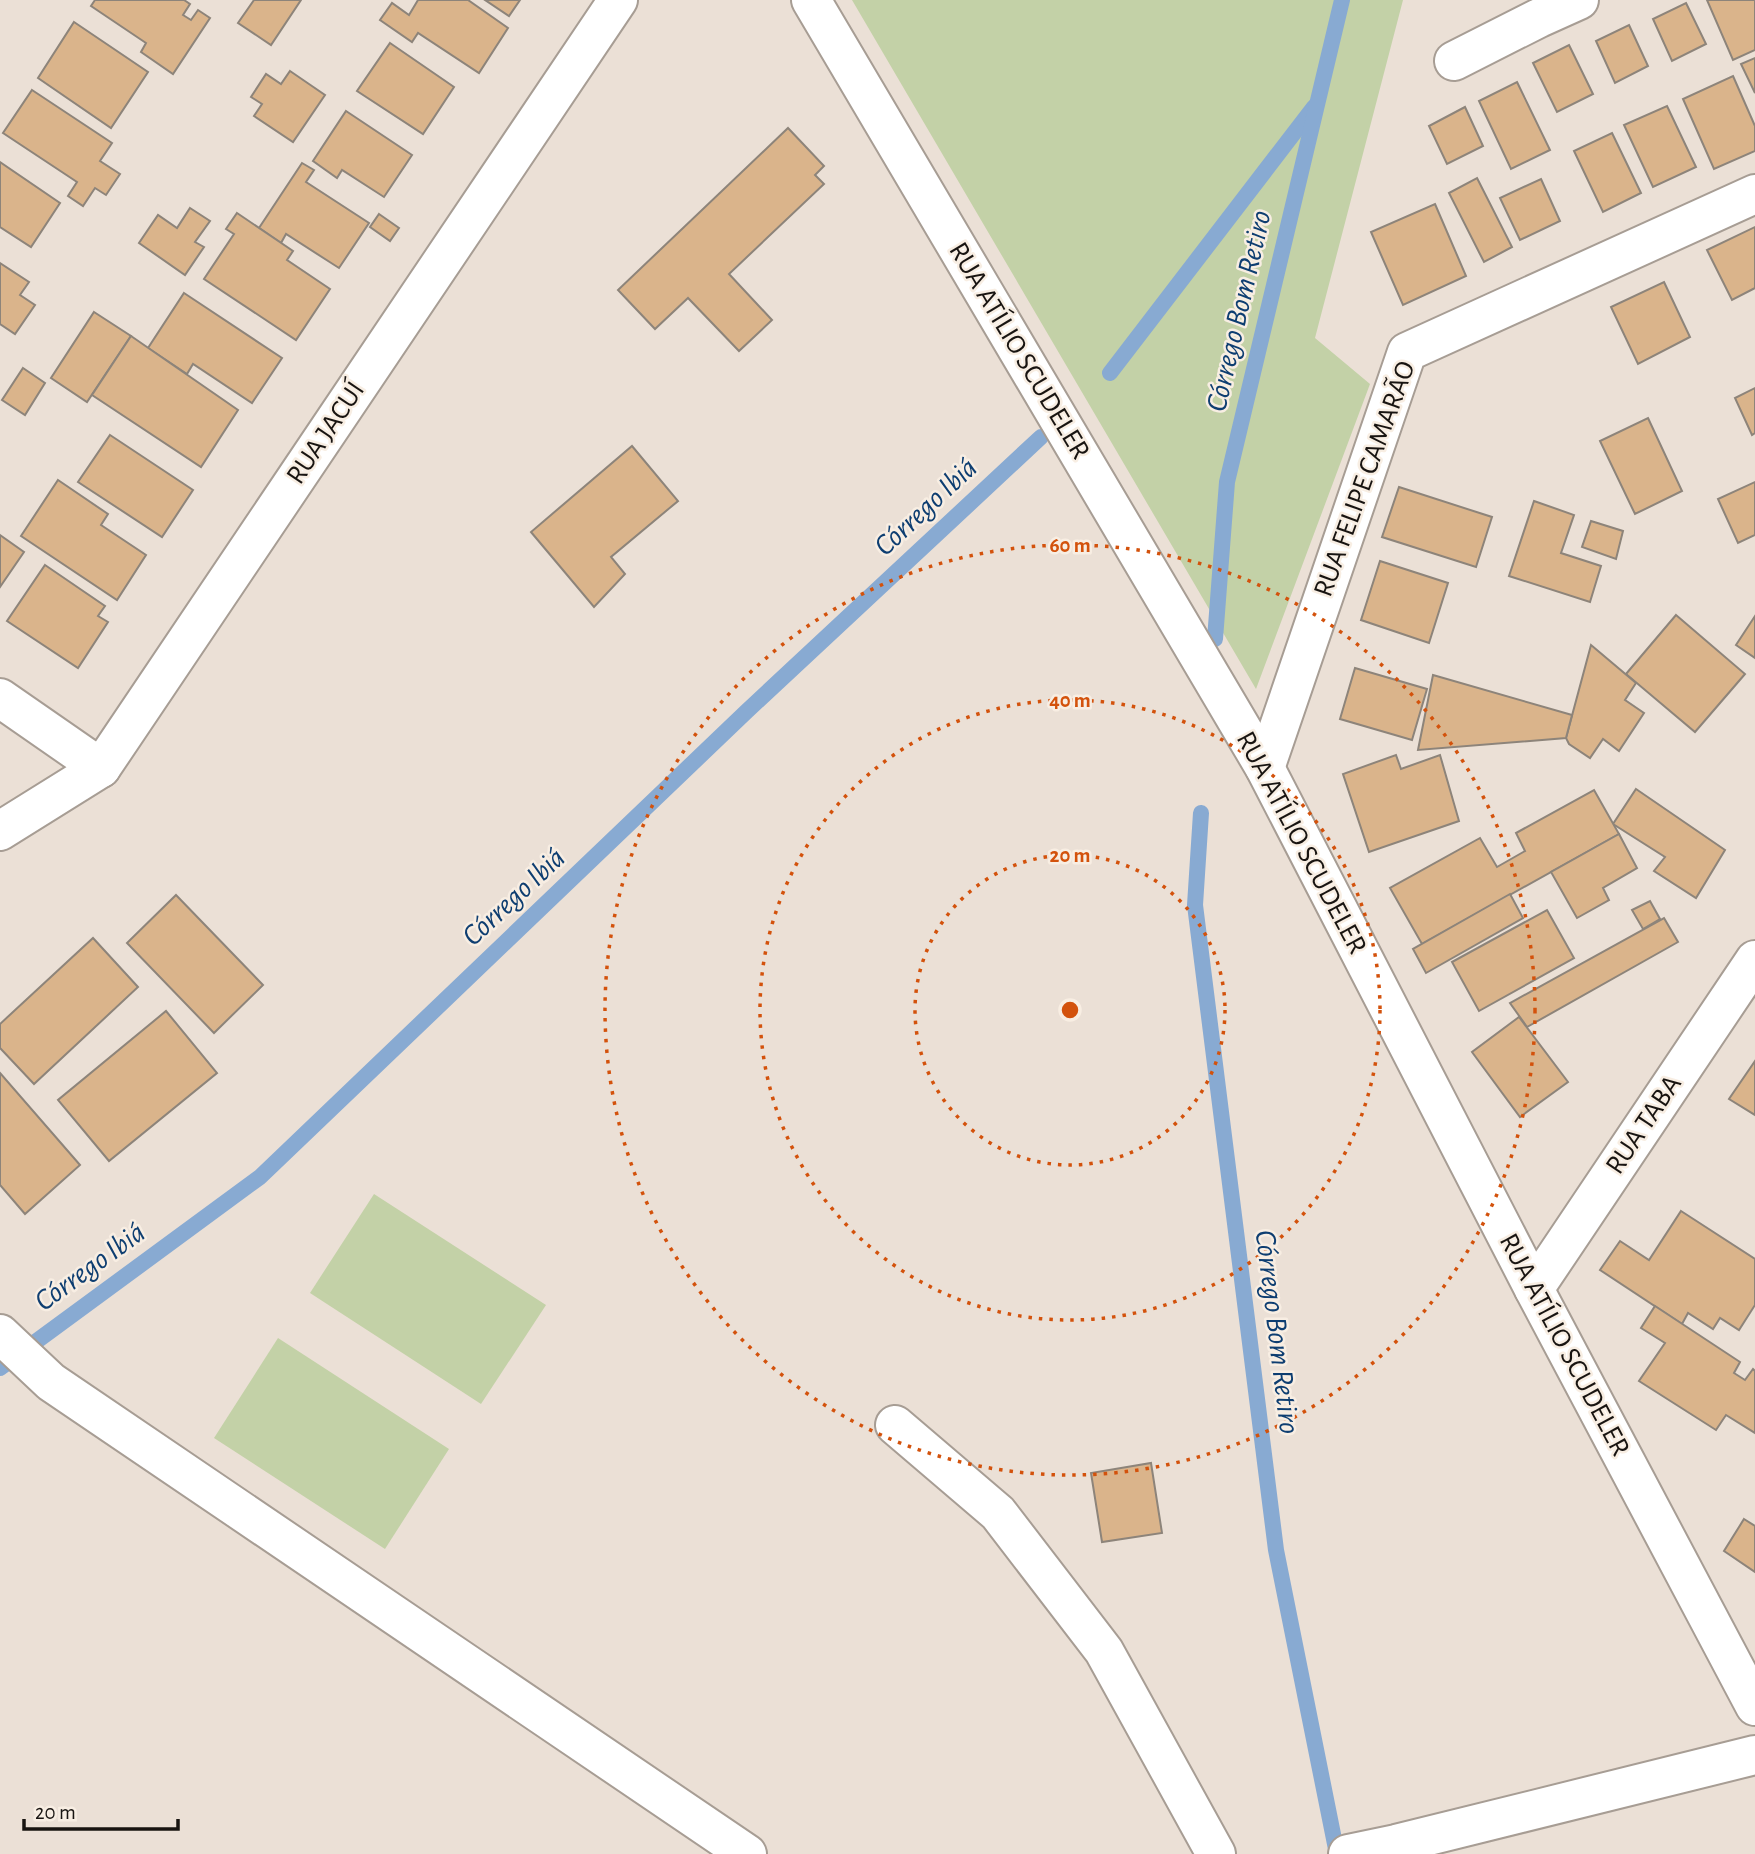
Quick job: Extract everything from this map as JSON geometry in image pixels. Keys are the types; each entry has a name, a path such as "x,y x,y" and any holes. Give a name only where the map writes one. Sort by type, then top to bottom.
{"street":[{"name":"RUA JACUÍ","path":"0,831 101,768 618,0"},
{"name":"RUA ATÍLIO SCUDELER","path":"811,0 1265,768 1534,1289 1755,1706"},
{"path":"1454,61 1535,9 1579,0"},
{"name":"RUA FELIPE CAMARÃO","path":"1265,768 1407,352 1755,194"},
{"path":"0,698 101,768"},
{"name":"RUA TABA","path":"1534,1289 1755,960"},
{"path":"0,1334 51,1381 747,1854"},
{"path":"895,1425 998,1513 1104,1651 1216,1854"},
{"path":"1348,1854 1755,1755"}],"green space":[{"path":"852,0 1403,0 1315,338 1370,384 1256,689"},
{"path":"374,1194 546,1305 481,1404 310,1293"},
{"path":"278,1338 449,1449 385,1549 214,1438"}],"building":[{"path":"95,0 184,0 190,4 183,15 191,20 198,10 210,18 173,74 141,52 146,43 91,6"},
{"path":"254,0 301,0 271,45 238,23"},
{"path":"418,0 468,0 508,28 479,73 418,33 412,42 380,20 392,3 409,15"},
{"path":"485,0 520,0 509,16"},
{"path":"1707,0 1755,0 1755,50 1733,60"},
{"path":"1686,3 1706,44 1672,61 1653,19"},
{"path":"74,22 148,72 111,128 38,78"},
{"path":"1629,25 1648,66 1615,83 1596,41"},
{"path":"390,43 454,87 423,134 357,91"},
{"path":"1569,45 1593,94 1557,112 1533,63"},
{"path":"1755,58 1755,93 1741,64"},
{"path":"290,71 325,95 293,142 254,116 262,104 251,97 266,74 281,84"},
{"path":"1733,76 1755,126 1755,151 1714,169 1683,99"},
{"path":"1517,82 1550,150 1511,169 1479,101"},
{"path":"32,90 112,143 100,161 120,174 106,195 95,188 83,206 68,196 77,182 3,133"},
{"path":"1667,106 1696,167 1653,187 1624,125"},
{"path":"1465,107 1483,146 1447,164 1429,126"},
{"path":"346,111 412,155 384,197 342,170 337,178 313,161"},
{"path":"788,128 824,166 815,175 824,184 729,274 772,320 739,351 688,298 655,329 618,290"},
{"path":"1612,133 1641,193 1603,212 1574,151"},
{"path":"0,162 60,203 31,247 0,227"},
{"path":"302,163 314,170 306,182 369,223 339,268 286,234 281,243 259,228"},
{"path":"1477,178 1512,247 1484,262 1449,193"},
{"path":"1541,179 1560,221 1520,240 1500,198"},
{"path":"1435,204 1466,276 1403,305 1371,232"},
{"path":"190,208 210,221 195,242 204,247 185,275 139,243 158,215 177,228"},
{"path":"237,213 293,251 287,260 330,289 296,340 204,279 234,234 226,229"},
{"path":"379,214 399,228 390,241 370,227"},
{"path":"1755,227 1755,288 1732,300 1707,250"},
{"path":"0,263 29,282 20,295 35,305 15,334 0,324"},
{"path":"1664,282 1690,337 1638,364 1611,307"},
{"path":"184,293 282,358 252,403 193,364 187,374 148,348"},
{"path":"94,312 131,336 87,402 51,378"},
{"path":"131,336 238,410 201,467 92,395"},
{"path":"23,368 45,383 25,415 2,400"},
{"path":"1755,388 1755,433 1752,435 1735,398"},
{"path":"1648,418 1682,491 1635,514 1600,441"},
{"path":"110,435 193,490 162,537 78,482"},
{"path":"632,446 678,501 611,557 625,574 594,607 531,532"},
{"path":"58,480 108,514 101,525 146,555 117,600 21,536"},
{"path":"1755,482 1755,535 1738,543 1718,499"},
{"path":"1399,487 1492,517 1476,567 1382,537"},
{"path":"1534,501 1574,515 1561,553 1601,566 1590,602 1509,576"},
{"path":"1591,521 1623,531 1616,559 1582,547"},
{"path":"0,535 24,552 0,587"},
{"path":"1380,561 1448,583 1429,643 1361,620"},
{"path":"45,565 105,606 98,616 108,622 78,668 7,621"},
{"path":"1676,615 1745,674 1695,732 1626,674"},
{"path":"1755,616 1755,658 1736,645"},
{"path":"1591,645 1636,683 1625,700 1644,713 1619,751 1603,739 1590,758 1569,744 1566,738"},
{"path":"1355,668 1427,689 1412,740 1340,719"},
{"path":"1433,675 1572,715 1566,738 1418,750"},
{"path":"1396,755 1401,769 1440,755 1459,821 1369,852 1343,774"},
{"path":"1636,789 1725,850 1696,898 1654,871 1665,857 1613,824"},
{"path":"1594,790 1619,834 1422,944 1390,888 1480,838 1497,867 1525,851 1516,833"},
{"path":"1619,834 1637,868 1603,888 1609,900 1577,918 1551,872"},
{"path":"1510,894 1523,918 1426,973 1413,949"},
{"path":"176,895 263,985 214,1033 127,943"},
{"path":"1650,901 1660,919 1643,929 1632,910"},
{"path":"1547,910 1574,958 1479,1011 1452,962"},
{"path":"1664,918 1678,942 1527,1027 1510,1003"},
{"path":"93,938 138,987 34,1084 0,1048 0,1024"},
{"path":"166,1011 217,1073 109,1161 58,1100"},
{"path":"1519,1017 1568,1082 1520,1117 1472,1052"},
{"path":"1755,1061 1755,1115 1729,1099"},
{"path":"0,1073 80,1165 25,1214 0,1185"},
{"path":"1681,1211 1755,1259 1755,1305 1739,1330 1720,1318 1713,1329 1688,1313 1682,1324 1600,1270 1620,1241 1649,1260"},
{"path":"1655,1306 1740,1362 1734,1373 1745,1380 1753,1369 1755,1371 1755,1433 1726,1415 1716,1430 1639,1381 1665,1343 1641,1328"},
{"path":"1151,1463 1162,1533 1102,1542 1091,1473"},
{"path":"1744,1519 1755,1526 1755,1572 1724,1551"}],"waterway":[{"name":"Córrego Bom Retiro","path":"1215,639 1227,482 1342,0"},
{"name":"Córrego Ibiá","path":"1110,373 1314,107"},
{"name":"Córrego Ibiá","path":"0,1368 260,1177 747,711 1041,437"},
{"name":"Córrego Bom Retiro","path":"1201,813 1195,905 1276,1550 1337,1854"}]}
